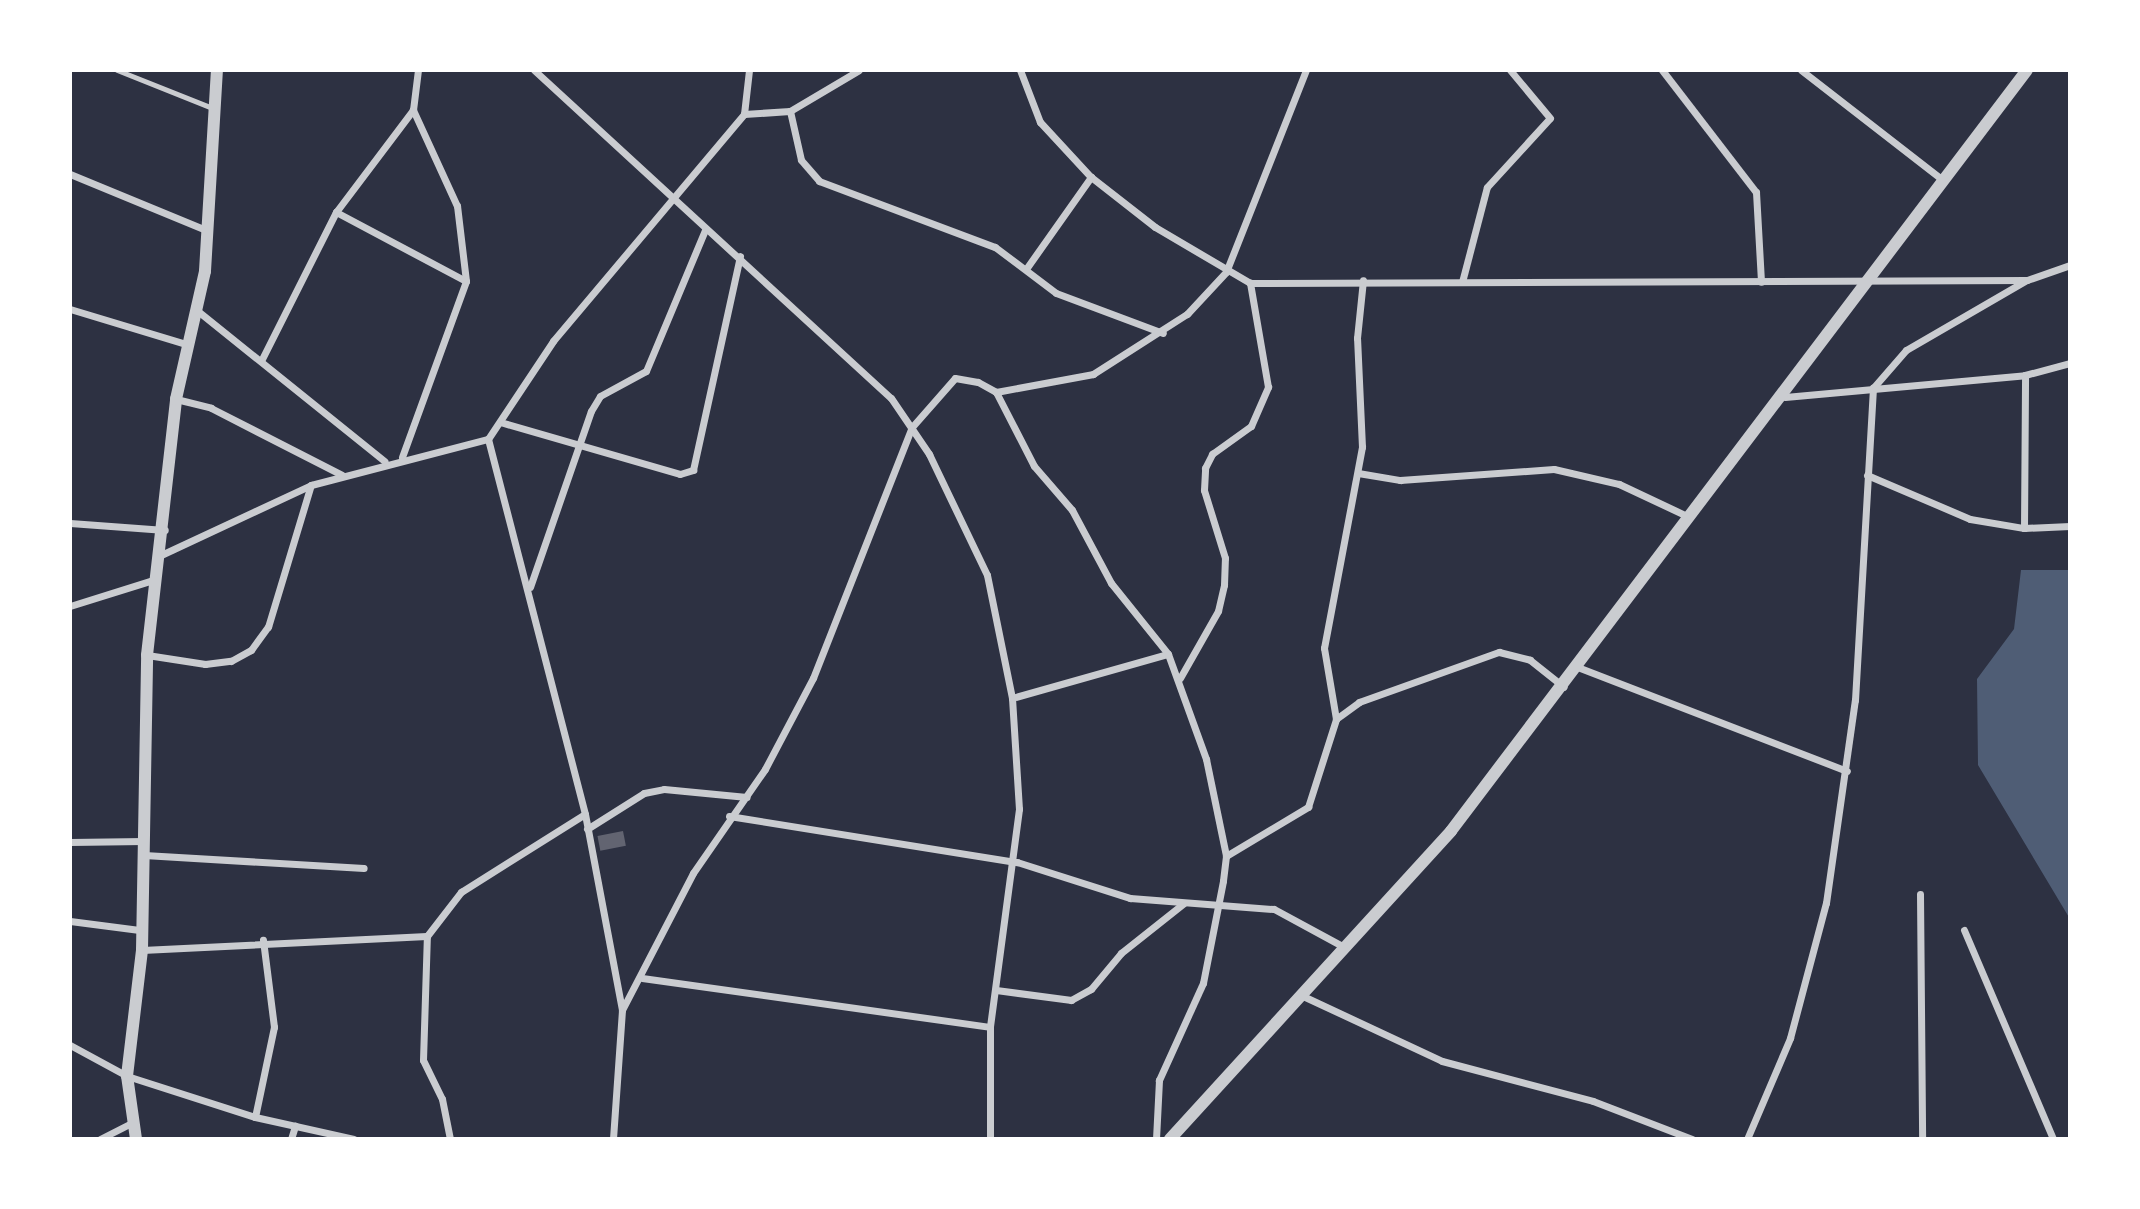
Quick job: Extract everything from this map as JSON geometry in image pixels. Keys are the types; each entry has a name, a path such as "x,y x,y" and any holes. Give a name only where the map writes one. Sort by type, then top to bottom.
{"street":[{"path":"136,1139 127,1076 142,950 139,930 145,841 147,654 166,530 176,399 199,312 209,232 218,111 218,70"},
{"path":"262,359 336,212 413,110 418,70"},
{"path":"534,70 668,199 740,256 891,398 912,427 987,575 1012,698 1017,862 990,1027 990,1139"},
{"path":"161,555 311,485 384,461 488,439 553,341 668,199 744,114 748,70"},
{"path":"744,114 790,111 859,70"},
{"path":"1020,70 1040,122 1091,177 1227,272 1250,283 1363,280 1868,283 2027,280"},
{"path":"622,1010 729,816 747,797 813,678 912,427 955,378 996,392 1093,374 1163,333 1227,272 1306,70"},
{"path":"1462,282 1487,187 1550,118 1510,70"},
{"path":"1662,70 1756,192 1761,282"},
{"path":"1801,70 1944,181"},
{"path":"1170,1139 1306,997 1344,947 1451,831 1580,668 1685,515 1785,397 2027,70"},
{"path":"402,457 466,281 457,206 413,110"},
{"path":"790,111 801,160 819,181 995,247 1056,293 1163,333"},
{"path":"70,174 209,232"},
{"path":"1026,269 1091,177"},
{"path":"336,212 466,281"},
{"path":"530,587 600,396 646,371 705,230"},
{"path":"500,422 680,474 693,470 740,256"},
{"path":"1747,1139 1811,972 1847,771 1874,388 1906,350 2027,280 2070,265"},
{"path":"1226,856 1308,807 1336,719 1324,648 1358,473 1363,280"},
{"path":"1180,678 1224,585 1225,558 1204,489 1205,468 1212,454 1251,426 1268,387 1250,283"},
{"path":"70,309 189,345"},
{"path":"199,312 262,359 384,461"},
{"path":"1785,397 2025,374 2070,363"},
{"path":"2024,528 2025,374"},
{"path":"996,392 1034,466 1072,510 1111,583 1168,654 1180,678 1206,759 1226,856 1220,901 1203,983 1159,1080 1156,1139"},
{"path":"176,399 211,408 342,475"},
{"path":"488,439 530,587 585,814 622,1010 613,1139"},
{"path":"1358,473 1401,480 1554,469 1619,484 1685,515"},
{"path":"1867,475 1970,519 2024,528 2070,526"},
{"path":"147,654 205,664 231,661 251,650 268,627 311,485"},
{"path":"70,523 166,530"},
{"path":"70,606 158,578"},
{"path":"1336,719 1388,688 1499,652 1530,660 1564,687"},
{"path":"1012,698 1168,654"},
{"path":"1580,668 1847,771"},
{"path":"587,829 644,793 664,789 747,797"},
{"path":"450,1139 442,1099 422,1060 427,936 461,892 585,814"},
{"path":"729,816 1017,862 1130,898 1184,903 1220,901 1274,909 1344,947"},
{"path":"70,842 145,841"},
{"path":"144,855 364,868"},
{"path":"1920,894 1923,1139"},
{"path":"996,990 1071,1000 1091,989 1121,953 1184,903"},
{"path":"70,921 139,930"},
{"path":"1964,930 2053,1139"},
{"path":"142,950 263,940 427,936"},
{"path":"255,1117 274,1027 263,940"},
{"path":"642,978 990,1027"},
{"path":"1306,997 1442,1061 1593,1101 1692,1139"},
{"path":"70,1045 127,1076 255,1117 354,1139"},
{"path":"100,1139 134,1122"},
{"path":"291,1139 295,1126"}],"lane":[{"path":"117,70 218,111"}],"water":[{"path":"2021,570 2070,570 2070,919 1978,765 1977,679 2014,629"}],"building":[{"path":"623,831 626,846 600,851 597,836"}]}
